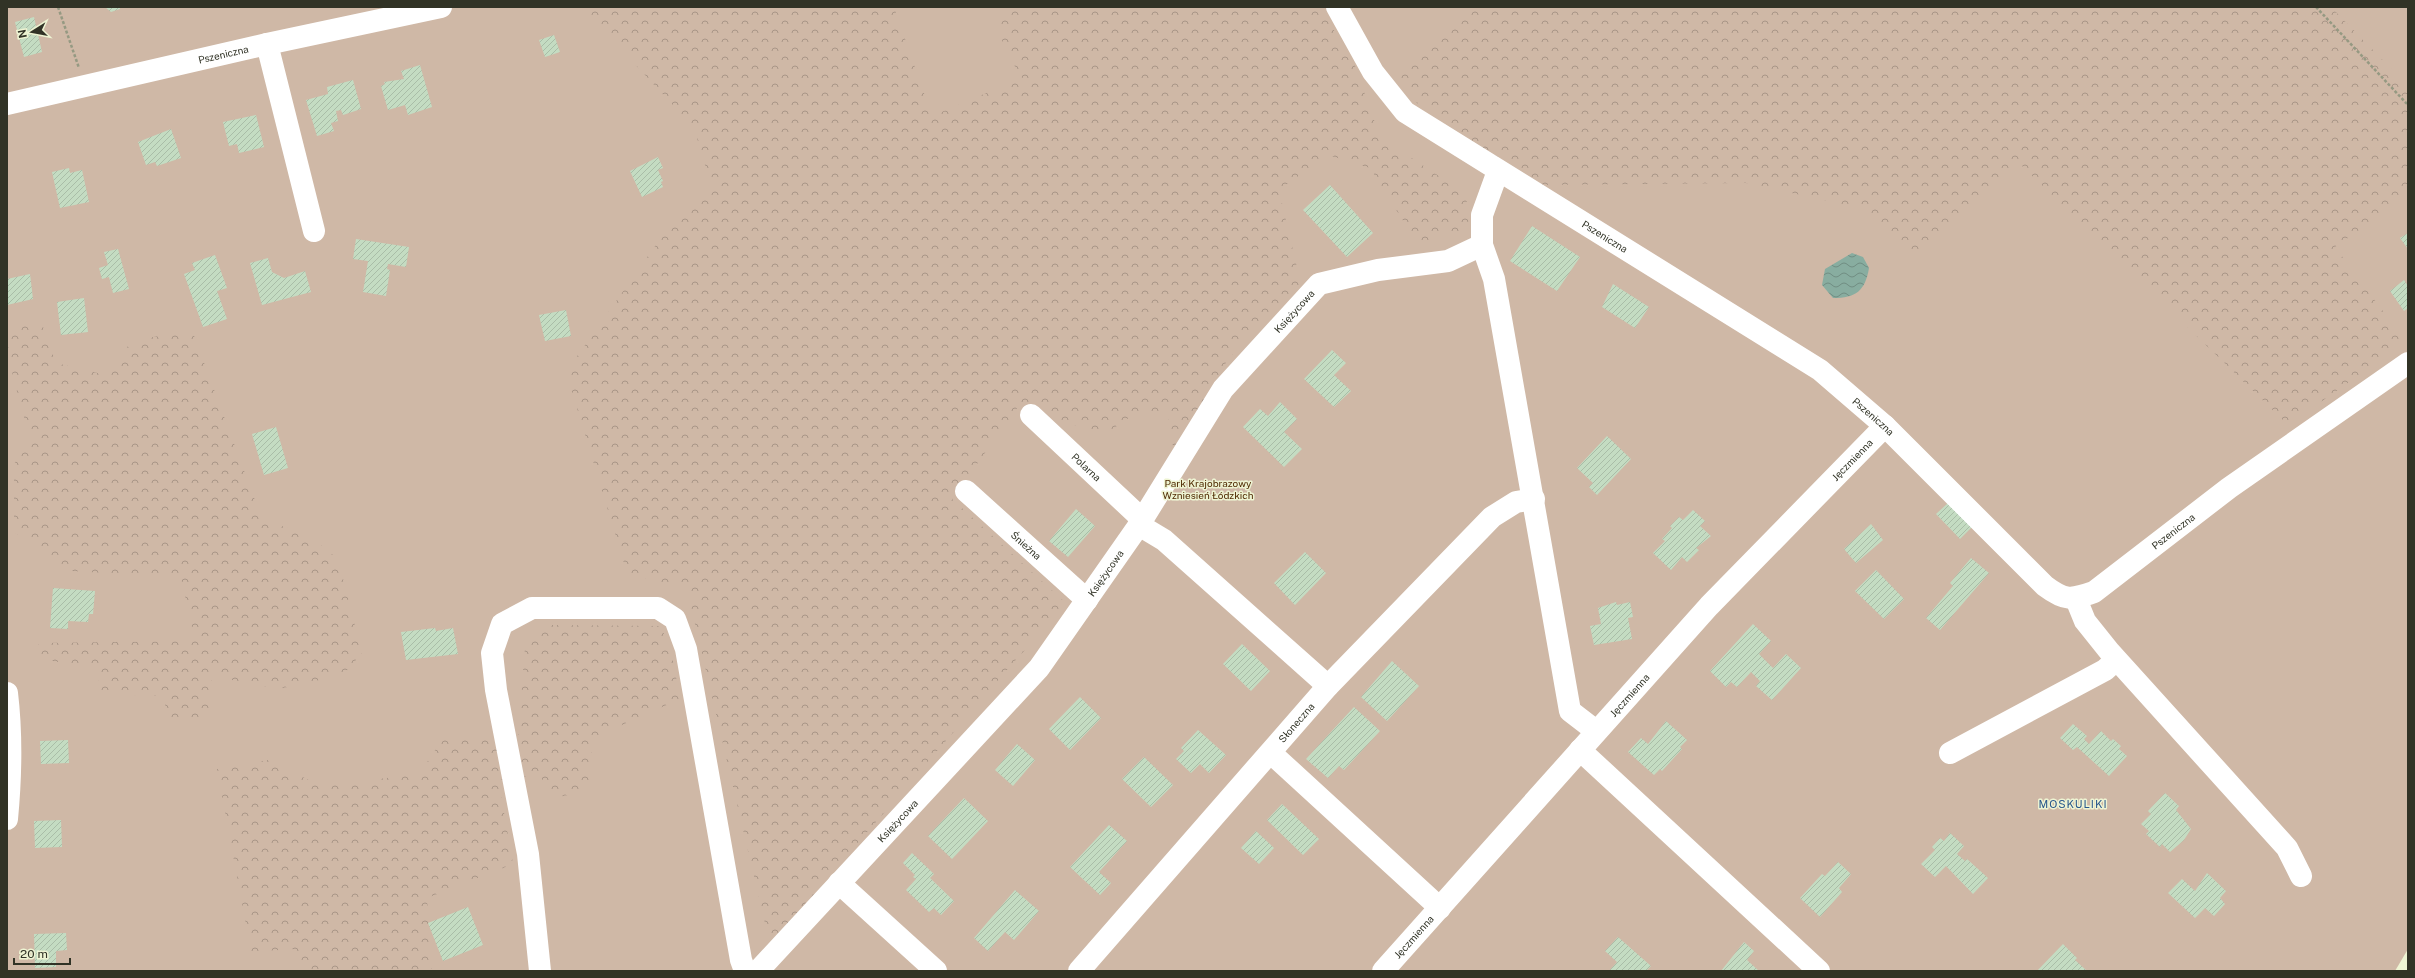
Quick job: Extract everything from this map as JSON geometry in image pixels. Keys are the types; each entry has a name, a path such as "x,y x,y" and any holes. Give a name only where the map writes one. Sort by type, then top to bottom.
{"street":[{"name":"Pszeniczna","path":"7,104 267,44 441,7"},
{"name":"Pszeniczna","path":"1337,7 1373,72 1405,112 1820,370 1885,426 2045,586 2060,597 2076,599 2094,592 2229,488 2408,363"},
{"path":"267,44 314,231"},
{"path":"1498,171 1482,215 1482,245 1494,279 1534,499 1570,711 1596,731"},
{"name":"Księżycowa","path":"758,971 1039,668 1141,522 1223,388 1319,284 1378,270 1448,261 1482,245"},
{"name":"Polarna","path":"1031,415 1141,522 1164,540 1328,686"},
{"name":"Jęczmienna","path":"1382,971 1709,606 1885,426"},
{"name":"Śnieżna","path":"966,491 1087,600"},
{"name":"Słoneczna","path":"1079,971 1166,869 1271,754 1328,686 1492,517 1516,502 1534,499"},
{"path":"2076,599 2085,621 2116,660 2287,848 2301,876"},
{"path":"540,971 528,854 496,690 492,653 502,624 532,608 658,608 675,620 686,649 741,960 745,971"},
{"path":"1950,753 2105,670 2116,660"},
{"path":"7,693 10,719 10,762 7,819"},
{"path":"1580,750 1819,971"},
{"path":"1271,754 1440,908"},
{"path":"839,884 936,971"}],"path":[{"path":"58,7 85,85"},
{"path":"2316,7 2408,105"}],"green space":[{"name":"Park Krajobrazowy Wzniesień Łódzkich","path":"7,7 2408,7 2408,949 2395,971 7,971"},
{"path":"582,7 894,7 932,116 1022,78 1003,44 999,26 999,16 1002,7 1319,7 1353,60 1380,137 1466,194 1469,229 1417,243 1370,168 1328,155 1279,190 1301,285 1228,359 1178,449 1170,443 1168,410 1136,413 1105,434 1074,425 1020,404 952,499 1067,604 1014,662 770,945 687,590 627,573 566,372 665,232 713,192 694,128"},
{"path":"1470,7 2331,7 2408,86 2408,196 2335,247 2406,342 2288,425 2021,165 1912,258 1864,209 1746,183 1537,185 1417,103 1398,77"},
{"path":"24,322 42,324 56,363 110,376 131,341 192,330 262,519 310,536 338,559 362,653 343,675 278,689 212,676 208,717 168,717 163,696 102,694 96,669 42,659 38,643 195,641 181,578 72,571 14,532 14,464 30,440 9,361 7,332"},
{"path":"550,625 661,626 672,655 680,699 593,738 588,791 558,797 537,774 499,783 513,864 427,898 432,971 300,971 294,949 251,952 217,769 268,760 321,786 419,774 444,737 518,735 525,647"}],"water":[{"path":"1852,253 1863,257 1869,268 1865,282 1862,288 1853,295 1848,297 1833,298 1822,285 1825,269"}],"building":[{"path":"105,7 120,7 120,9 111,12"},
{"path":"34,17 42,52 24,57 15,22"},
{"path":"554,35 560,52 545,57 539,40"},
{"path":"420,65 432,107 408,115 405,105 388,110 381,86 385,84 384,82 404,79 401,71"},
{"path":"353,80 361,109 343,115 341,110 336,111 338,121 331,123 334,131 317,136 306,100 328,94 327,87"},
{"path":"256,115 264,147 239,153 237,144 229,146 223,122"},
{"path":"171,129 181,158 157,166 155,162 146,165 138,142"},
{"path":"658,157 663,168 658,170 663,181 661,182 663,187 642,197 630,171"},
{"path":"69,168 70,173 82,170 89,202 60,208 52,172"},
{"path":"1330,185 1373,233 1347,257 1303,210"},
{"path":"1532,226 1580,257 1557,291 1510,261"},
{"path":"2408,233 2408,249 2400,238"},
{"path":"356,239 409,247 406,267 388,264 387,269 390,270 386,296 363,292 368,261 353,259"},
{"path":"118,249 129,289 113,293 109,277 102,279 99,268 108,265 104,252"},
{"path":"215,255 227,288 217,291 227,319 203,327 184,274 195,270 192,263"},
{"path":"268,258 272,272 284,278 305,271 311,292 262,305 250,263"},
{"path":"30,274 33,299 7,305 7,279"},
{"path":"2404,280 2408,286 2408,308 2404,311 2390,291"},
{"path":"1613,284 1649,307 1635,328 1602,307"},
{"path":"84,298 88,332 61,335 57,302"},
{"path":"566,310 571,336 545,341 539,315"},
{"path":"1332,350 1346,363 1334,375 1351,391 1334,407 1304,379"},
{"path":"1280,402 1297,419 1284,432 1302,449 1284,467 1243,427 1260,409 1268,416"},
{"path":"276,427 288,468 264,475 252,434"},
{"path":"1607,436 1631,459 1597,495 1589,487 1593,483 1577,468"},
{"path":"1948,503 1972,527 1960,539 1936,514"},
{"path":"1076,509 1095,526 1068,557 1049,541"},
{"path":"1693,510 1705,521 1700,526 1711,536 1696,548 1699,550 1687,562 1682,557 1671,570 1653,553 1665,541 1662,539 1672,528 1670,526 1679,517 1683,520"},
{"path":"1871,524 1883,540 1856,563 1844,549"},
{"path":"1305,552 1326,573 1295,605 1274,583"},
{"path":"1971,558 1989,573 1940,630 1926,618 1953,586 1950,583"},
{"path":"1876,570 1904,599 1884,619 1855,591"},
{"path":"53,588 95,591 93,614 89,614 88,622 68,621 68,629 50,628"},
{"path":"1616,602 1617,605 1630,602 1633,617 1628,618 1632,639 1594,645 1590,626 1601,624 1598,608"},
{"path":"1753,624 1771,641 1759,654 1773,668 1786,654 1801,668 1772,700 1756,686 1760,681 1751,672 1737,687 1731,682 1726,687 1710,671"},
{"path":"435,628 436,631 453,628 458,654 406,660 401,632"},
{"path":"1242,644 1270,671 1251,691 1223,664"},
{"path":"1392,661 1419,686 1387,721 1361,697"},
{"path":"1080,697 1101,718 1070,750 1049,729"},
{"path":"1354,707 1380,731 1344,770 1339,766 1328,778 1306,759"},
{"path":"1666,721 1687,740 1680,747 1682,749 1662,771 1660,769 1654,775 1628,752 1641,738 1648,744"},
{"path":"2073,724 2087,736 2084,739 2089,744 2101,731 2111,741 2113,739 2121,746 2119,749 2127,756 2109,776 2077,747 2073,750 2060,738"},
{"path":"1198,730 1226,755 1209,773 1200,764 1191,773 1176,759 1184,751 1181,748"},
{"path":"68,740 69,763 41,764 40,741"},
{"path":"1017,744 1035,760 1013,786 995,770"},
{"path":"1144,757 1173,785 1151,807 1122,779"},
{"path":"2165,793 2179,806 2176,810 2191,829 2184,840 2170,852 2162,844 2160,847 2146,834 2149,831 2141,824 2151,814 2148,811"},
{"path":"964,798 988,821 952,859 928,836"},
{"path":"1282,804 1319,839 1303,855 1267,820"},
{"path":"61,820 62,847 35,848 34,821"},
{"path":"1109,825 1127,841 1099,872 1111,883 1100,895 1070,867"},
{"path":"1256,831 1274,848 1259,864 1241,848"},
{"path":"1950,833 1964,846 1957,854 1965,861 1967,859 1988,878 1973,894 1946,866 1935,877 1921,864 1935,850 1932,847 1940,838 1944,841"},
{"path":"912,853 934,874 930,878 954,901 941,915 934,908 929,912 906,890 916,879 913,877 915,875 903,863"},
{"path":"1838,862 1851,874 1839,888 1842,892 1820,917 1800,898 1822,874 1825,876"},
{"path":"2207,873 2226,891 2220,898 2225,904 2214,916 2205,908 2195,918 2168,893 2182,879 2195,891"},
{"path":"1015,890 1039,911 1014,940 1005,932 988,951 974,938"},
{"path":"468,907 483,945 443,961 428,923"},
{"path":"66,933 67,950 56,951 56,967 35,968 34,934"},
{"path":"1618,937 1651,966 1646,971 1609,971 1617,962 1605,951"},
{"path":"1744,942 1754,951 1747,960 1759,971 1721,971"},
{"path":"2063,944 2077,958 2075,960 2087,971 2037,971"}],"district":[{"name":"MOSKULIKI","path":"2073,804"}]}
